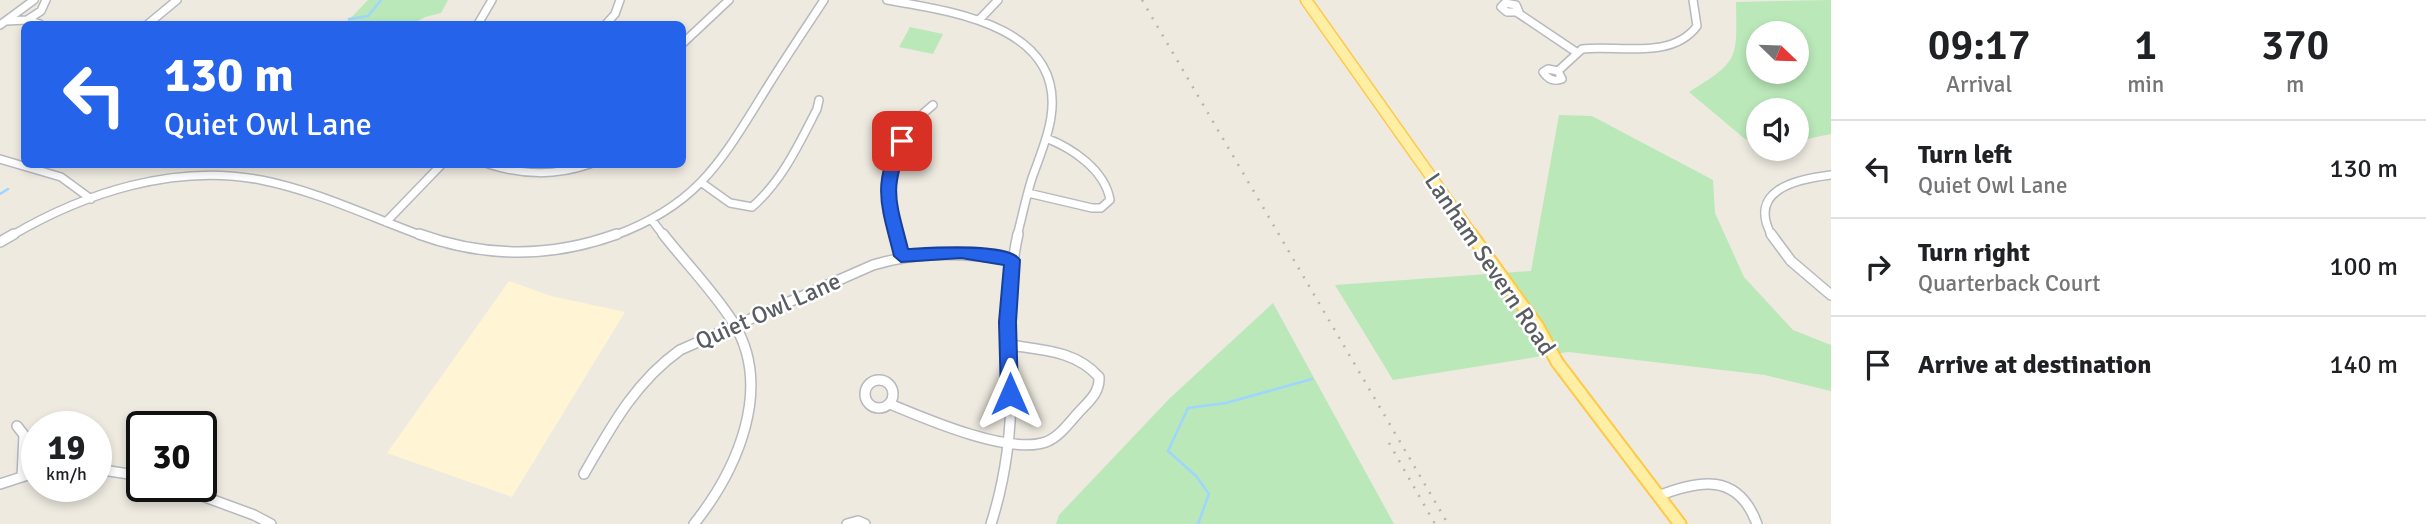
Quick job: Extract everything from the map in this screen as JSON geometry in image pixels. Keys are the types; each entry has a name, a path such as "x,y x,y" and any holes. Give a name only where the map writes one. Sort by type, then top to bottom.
{"main road":[{"name":"Lanham Severn Road","path":"1306,0 1538,327 1557,362 1680,524"}],"street":[{"path":"3,23 34,0"},
{"path":"27,20 41,11 46,0"},
{"path":"152,21 177,0"},
{"path":"480,21 492,0"},
{"path":"609,21 615,14 620,0"},
{"path":"686,40 729,0"},
{"path":"0,242 53,214 91,199 155,181 209,175 271,181 456,248 516,254 584,245 651,219 702,183 727,153 824,0"},
{"path":"887,0 911,2 979,20 1014,39 1030,51 1045,70 1053,106 1012,260 1008,322 1009,442 1004,480 991,524"},
{"path":"979,20 998,0"},
{"path":"1558,71 1576,51 1601,47 1653,47 1682,42 1696,29 1693,0"},
{"path":"1518,13 1576,51"},
{"path":"3,23 30,21"},
{"path":"702,183 730,202 742,207 752,207 765,195 787,162 817,109 819,100"},
{"path":"901,256 887,202 888,180 896,152 906,134 920,115 933,105"},
{"path":"1028,193 1092,208 1101,208 1111,200 1110,192 1085,159 1072,148 1046,138"},
{"path":"0,159 21,165"},
{"path":"31,168 66,178 79,186 91,199"},
{"path":"386,222 438,168"},
{"path":"504,168 529,174 562,172 576,168"},
{"path":"1831,175 1805,178 1781,187 1769,201 1767,216 1770,233 1781,251 1804,275 1831,295"},
{"path":"651,219 735,325 747,362 750,387 740,448 726,478 707,509 694,524"},
{"name":"Quiet Owl Lane","path":"584,474 646,376 680,350 901,256 961,252 1012,260"},
{"path":"890,404 951,428 1009,442 1039,444 1055,437 1093,397 1100,382 1094,371 1070,356 1010,345"},
{"path":"17,426 21,431"},
{"path":"0,484 21,477"},
{"path":"1658,496 1693,484 1709,483 1744,500 1757,524"},
{"path":"217,501 254,514 271,524"},
{"path":"847,524 865,524"}],"shaded area":[{"path":"509,281 551,296 625,312 512,497 387,453"}],"green space":[{"path":"368,0 448,0 441,13 418,21 348,21"},
{"path":"1831,0 1831,134 1809,139 1809,98 1746,98 1745,139 1689,92 1726,65 1732,57 1736,36 1736,2"},
{"path":"910,27 943,34 933,54 899,47"},
{"path":"1559,115 1592,116 1713,180 1715,213 1744,277 1793,330 1831,345 1831,391 1765,375 1568,352 1393,380 1335,285 1531,271"},
{"path":"1273,303 1394,524 1056,524 1059,515 1170,398"}],"waterway":[{"path":"349,19 368,16 381,0"},
{"path":"0,194 8,189"},
{"path":"1198,524 1209,494 1196,476 1168,451 1188,408 1226,403 1312,379"}],"railway":[{"path":"1142,0 1448,524"},
{"path":"1389,443 1435,524"}],"route":[{"path":"902,141 891,164 886,194 901,256 961,252 1012,260 1008,322 1010,394"}]}
